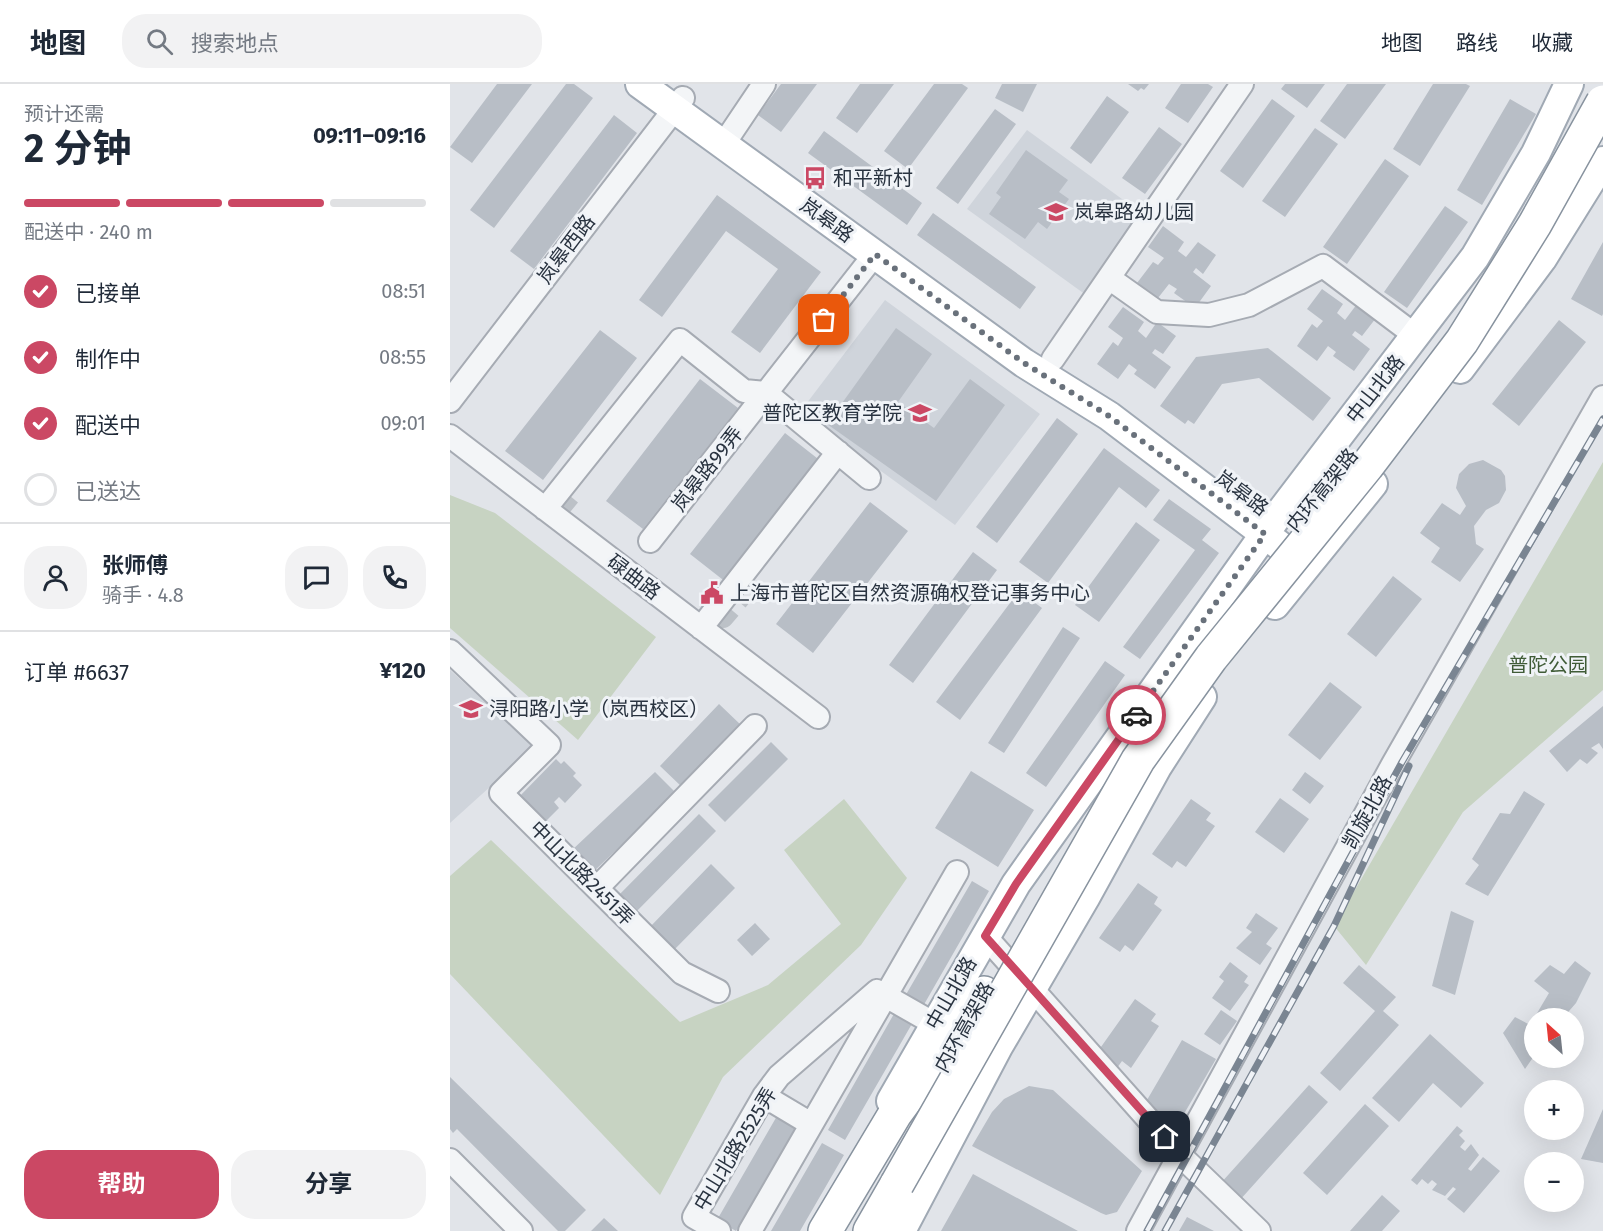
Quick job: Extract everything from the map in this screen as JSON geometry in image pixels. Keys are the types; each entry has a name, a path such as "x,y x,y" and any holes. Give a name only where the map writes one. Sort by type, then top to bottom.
{"highway":[{"name":"内环高架路","path":"849,1231 1128,735 1189,653 1345,462 1443,335 1520,212 1587,84"},
{"name":"内环高架路","path":"870,1231 1138,760 1211,658 1367,466 1462,341 1535,224 1603,102"},
{"path":"1138,760 1232,667 1466,370 1519,291 1603,130"},
{"path":"825,1231 896,1114 984,993"},
{"path":"877,1231 897,1184"}],"main road":[{"name":"岚皋路","path":"640,84 673,97 875,254 1024,363 1109,416 1270,526"},
{"name":"中山北路","path":"818,1231 933,1023 1016,884 1270,526 1475,257 1536,153 1569,84"},
{"name":"岚皋路","path":"727,139 1006,331 1119,401 1313,560"},
{"path":"901,1231 1032,988 1185,722 1217,674 1313,560 1411,436 1542,259 1603,160"}],"street":[{"path":"727,139 764,84"},
{"path":"1053,359 1241,84"},
{"name":"岚皋西路","path":"450,401 673,97"},
{"name":"岚皋路99弄","path":"650,541 875,254"},
{"path":"1109,278 1157,312 1209,315 1248,305 1323,266 1416,336"},
{"path":"545,509 680,340 744,391 766,393 869,478"},
{"name":"凯旋北路","path":"1138,1231 1393,764 1603,397"},
{"name":"碌曲路","path":"450,436 818,717"},
{"path":"701,628 838,452"},
{"name":"中山北路2451弄","path":"450,651 549,745 501,793 682,973 718,991"},
{"path":"597,888 755,726"},
{"path":"750,1231 957,872"},
{"path":"985,936 1180,1155 1259,1231"},
{"name":"中山北路2525弄","path":"719,1231 694,1217 764,1096 796,1060 877,991 885,996"},
{"path":"885,996 933,1023"},
{"path":"764,1096 811,1124"},
{"path":"450,1160 521,1231"}],"shaded area":[{"name":"岚皋路幼儿园","path":"1027,130 1144,215 1086,295 967,209"},
{"name":"普陀区教育学院","path":"885,300 1040,414 955,525 800,412"},
{"name":"浔阳路小学（岚西校区）","path":"450,670 534,747 450,823"}],"green space":[{"name":"普陀公园","path":"1603,462 1603,690 1463,812 1366,965 1334,926"},
{"path":"450,495 495,513 656,637 578,740 450,628"},
{"path":"844,799 907,878 861,945 723,1077 660,1195 450,974 450,876 491,840 680,1022 768,985 841,924 784,850"}],"building":[{"path":"497,84 532,84 472,163 450,147"},
{"path":"566,84 574,84 593,98 494,228 470,210"},
{"path":"781,84 817,84 781,132 758,115"},
{"path":"860,84 894,84 857,133 836,118"},
{"path":"934,84 962,84 968,88 908,169 884,151"},
{"path":"1002,84 1037,84 1023,112 995,98"},
{"path":"1128,84 1149,84 1144,90 1141,88 1138,91"},
{"path":"1181,84 1208,84 1213,87 1188,123 1165,108"},
{"path":"1285,84 1325,84 1307,108 1281,89"},
{"path":"1347,84 1386,84 1345,139 1320,121"},
{"path":"1433,84 1470,86 1420,166 1393,149"},
{"path":"1107,96 1129,112 1091,164 1070,148"},
{"path":"1272,99 1295,116 1243,188 1220,171"},
{"path":"1510,99 1536,114 1482,205 1457,190"},
{"path":"995,109 1016,124 958,204 936,188"},
{"path":"614,115 637,133 534,269 510,251"},
{"path":"1159,127 1182,144 1145,194 1122,178"},
{"path":"1315,128 1338,144 1285,217 1262,201"},
{"path":"824,131 922,203 907,225 808,153"},
{"path":"1026,150 1068,180 1059,192 1069,199 1047,229 1038,222 1025,239 989,214 1001,197 996,193"},
{"path":"1385,159 1409,176 1347,264 1323,247"},
{"path":"717,195 821,272 760,353 731,332 778,269 726,231 662,317 639,300"},
{"path":"1445,206 1468,222 1407,308 1384,292"},
{"path":"933,213 1036,287 1020,309 917,235"},
{"path":"1163,226 1184,242 1178,251 1186,257 1198,242 1216,255 1203,274 1196,268 1193,272 1211,286 1195,308 1174,293 1177,289 1169,284 1158,298 1137,283 1153,262 1158,265 1164,258 1148,247"},
{"path":"1603,242 1603,314 1602,316 1571,299"},
{"path":"1322,289 1343,304 1337,313 1345,320 1357,304 1376,318 1362,336 1355,331 1352,335 1370,349 1354,371 1333,356 1336,352 1328,346 1317,361 1297,346 1312,324 1317,328 1323,321 1307,309"},
{"path":"1123,307 1144,322 1138,331 1146,338 1157,322 1176,336 1163,354 1155,349 1152,353 1171,367 1155,389 1134,374 1137,370 1129,364 1118,379 1097,364 1113,342 1118,346 1123,338 1108,327"},
{"path":"1559,320 1586,342 1519,426 1492,404"},
{"path":"896,328 932,354 898,402 934,428 970,379 1005,405 936,501 827,424"},
{"path":"600,330 637,358 543,480 505,451"},
{"path":"1268,348 1331,398 1313,421 1259,378 1222,384 1194,424 1188,420 1185,424 1160,406 1196,357"},
{"path":"700,379 738,408 643,529 606,501"},
{"path":"1057,418 1078,434 997,543 976,527"},
{"path":"785,433 822,462 727,583 690,554"},
{"path":"1104,448 1160,490 1146,508 1119,487 1048,583 1019,562"},
{"path":"1483,460 1501,470 1505,476 1506,490 1499,503 1486,510 1474,526 1476,544 1484,549 1460,582 1431,562 1440,548 1420,533 1442,503 1460,515 1466,506 1456,488 1459,474 1469,464"},
{"path":"1169,499 1211,529 1202,540 1219,553 1140,659 1123,647 1195,550 1153,520"},
{"path":"870,502 908,531 813,653 776,624"},
{"path":"1136,522 1160,540 1099,622 1075,605"},
{"path":"973,552 997,570 913,683 889,665"},
{"path":"1393,576 1422,599 1376,657 1347,634"},
{"path":"1019,591 1042,608 960,720 936,702"},
{"path":"1063,627 1080,638 1004,753 988,743"},
{"path":"1105,661 1125,675 1046,787 1026,773"},
{"path":"1330,682 1362,707 1320,760 1288,735"},
{"path":"719,704 742,726 682,787 660,766"},
{"path":"1603,706 1603,749 1599,743 1591,748 1598,753 1587,764 1580,759 1567,772 1549,751"},
{"path":"771,742 788,759 725,822 708,805"},
{"path":"556,759 561,764 564,761 576,773 573,776 582,785 565,803 559,797 554,802 559,808 544,823 518,798"},
{"path":"971,771 1034,810 998,867 935,828"},
{"path":"655,772 676,793 592,873 571,851"},
{"path":"1305,772 1324,786 1310,804 1292,790"},
{"path":"1524,791 1545,804 1488,896 1465,884 1479,865 1472,859 1500,813 1510,814"},
{"path":"1280,798 1309,819 1284,853 1255,832"},
{"path":"1191,799 1211,813 1206,820 1215,826 1186,867 1177,861 1172,868 1152,854"},
{"path":"699,814 716,831 633,915 616,898"},
{"path":"711,864 735,888 672,952 648,929"},
{"path":"972,881 989,891 922,1008 904,998"},
{"path":"1138,883 1158,897 1154,904 1162,910 1133,951 1125,945 1120,952 1099,938"},
{"path":"1451,911 1474,921 1455,995 1432,986"},
{"path":"1256,913 1278,928 1266,944 1272,948 1260,965 1236,948 1252,932 1246,928"},
{"path":"755,923 770,939 752,956 737,940"},
{"path":"1575,961 1591,973 1572,1008 1540,1008 1549,993 1534,981 1550,965 1564,974"},
{"path":"1230,962 1248,976 1244,982 1249,985 1230,1011 1212,998 1224,981 1219,977"},
{"path":"1359,965 1396,997 1383,1011 1399,1025 1340,1091 1320,1073 1375,1011 1343,983"},
{"path":"1135,999 1156,1014 1151,1021 1159,1026 1131,1068 1122,1061 1117,1068 1096,1054"},
{"path":"1221,1010 1237,1021 1220,1045 1204,1034"},
{"path":"895,1012 913,1022 845,1140 828,1130"},
{"path":"1515,1017 1524,1022 1524,1067 1503,1033"},
{"path":"1430,1034 1484,1083 1461,1108 1433,1083 1399,1122 1372,1098"},
{"path":"1182,1040 1216,1059 1174,1131 1140,1112"},
{"path":"450,1077 586,1210 565,1231 558,1231 457,1129 453,1133 450,1129"},
{"path":"1309,1085 1328,1102 1239,1201 1220,1184"},
{"path":"1029,1086 1053,1090 1142,1171 1117,1212 1106,1215 1101,1213 972,1146 992,1112 1004,1099"},
{"path":"1365,1104 1389,1126 1327,1195 1303,1173"},
{"path":"1603,1109 1603,1163 1584,1160 1584,1152"},
{"path":"777,1116 796,1127 736,1231 717,1220"},
{"path":"1457,1126 1463,1131 1459,1135 1465,1141 1460,1147 1465,1151 1471,1144 1479,1155 1468,1169 1471,1171 1483,1157 1500,1171 1464,1213 1447,1199 1456,1189 1453,1187 1445,1196 1432,1190 1437,1184 1432,1180 1428,1184 1422,1179 1417,1185 1411,1180"},
{"path":"822,1143 844,1155 800,1231 771,1231"},
{"path":"973,1174 1078,1231 941,1231"},
{"path":"1382,1195 1400,1211 1382,1231 1350,1231"},
{"path":"1187,1217 1214,1231 1179,1231"},
{"path":"604,1218 618,1231 591,1231"}],"tunnel":[{"path":"554,497 576,515"},
{"path":"712,616 723,617 740,597"}],"railway":[{"path":"1147,1231 1402,762 1603,419"},
{"path":"1165,1231 1334,926 1409,766"}],"way so far":[{"path":"824,320 875,254 1024,363 1109,416 1265,534 1136,715"}],"place":[{"name":"和平新村","path":"815,178"},
{"name":"岚皋路幼儿园","path":"1056,212"},
{"name":"普陀区教育学院","path":"920,413"},
{"name":"上海市普陀区自然资源确权登记事务中心","path":"712,593"},
{"name":"浔阳路小学（岚西校区）","path":"471,709"}],"route":[{"path":"1136,715 1016,884 985,936 1165,1137"}]}
